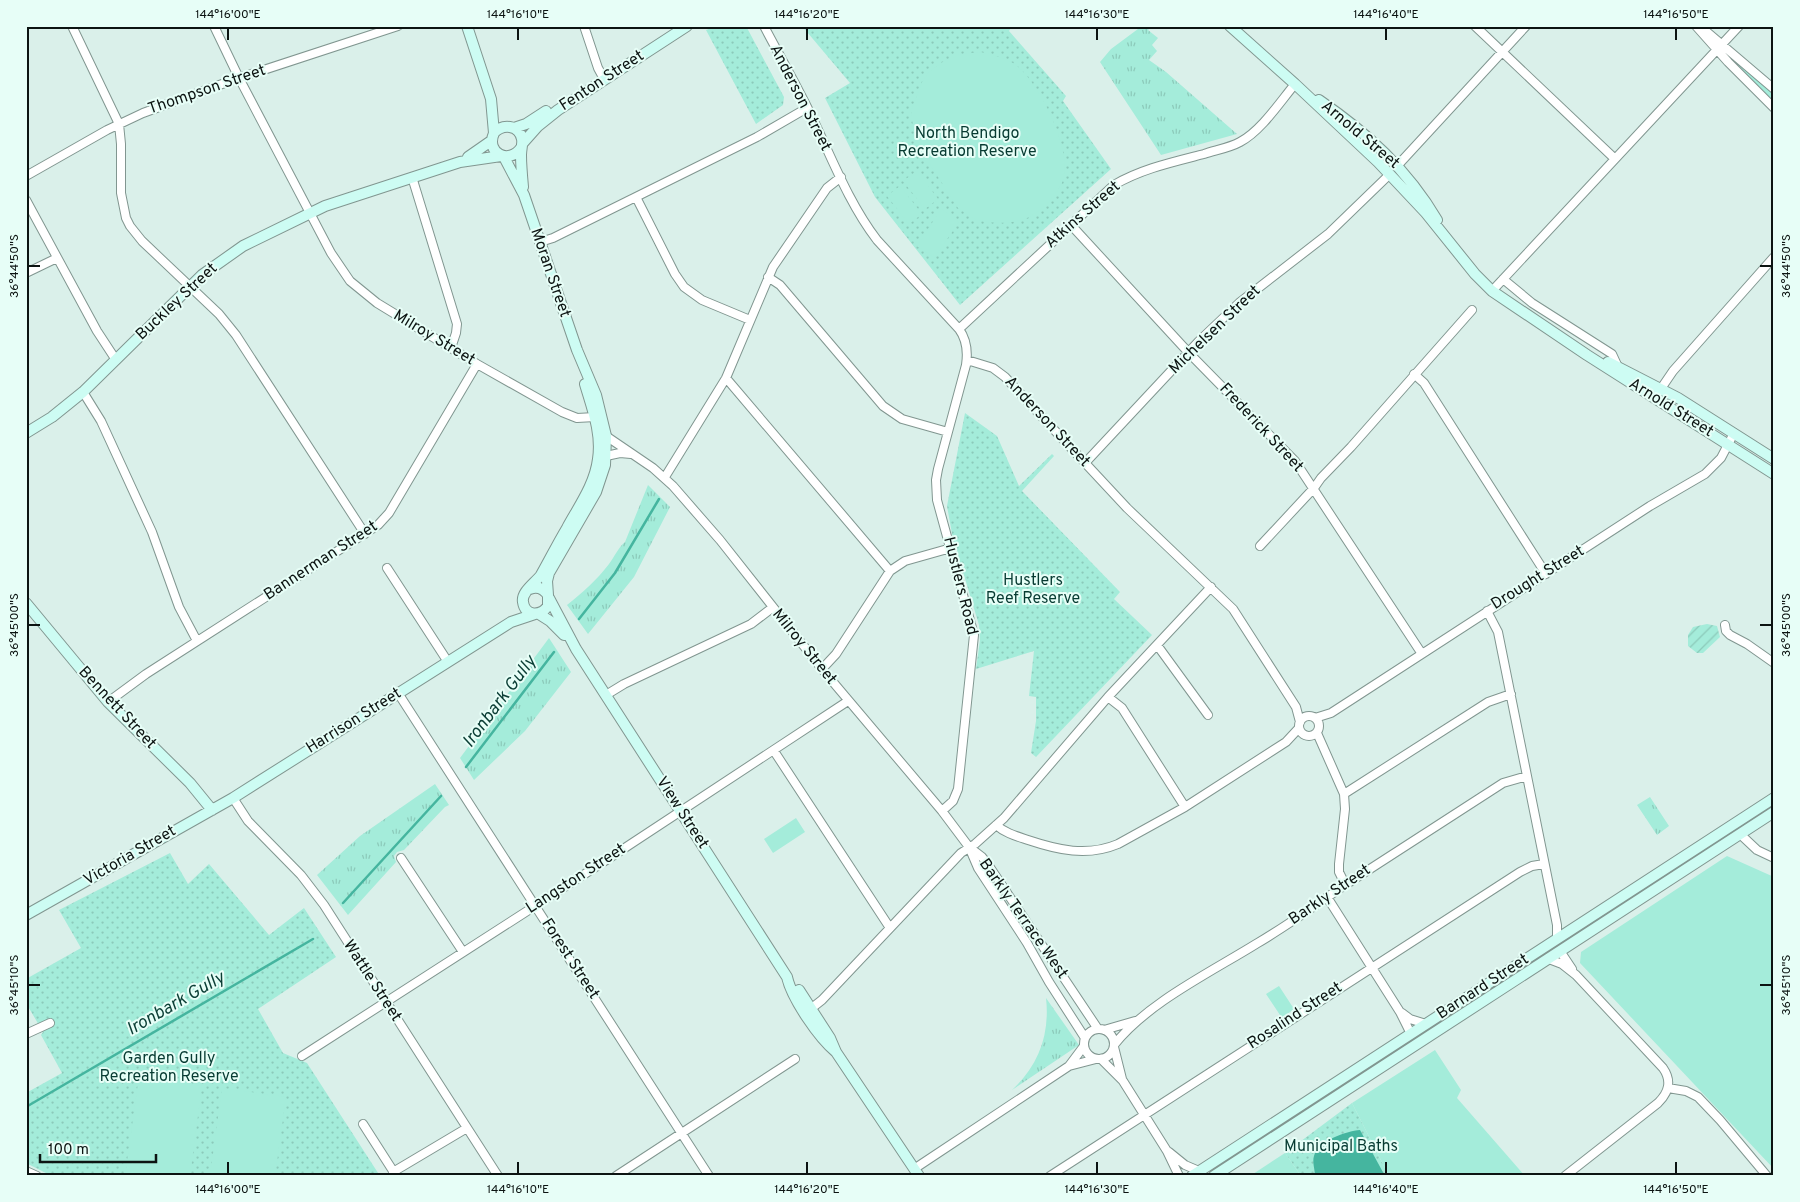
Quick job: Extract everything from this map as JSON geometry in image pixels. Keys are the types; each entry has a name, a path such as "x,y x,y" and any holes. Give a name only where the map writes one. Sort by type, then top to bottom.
{"street":[{"path":"72,26 119,124 122,193 126,218 130,226 142,241 219,314 236,335 366,534"},
{"name":"Milroy Street","path":"214,26 239,78 336,262 343,273 358,289 377,303 450,348 570,416 583,419 595,417"},
{"name":"Thompson Street","path":"26,176 119,124 165,104 398,26"},
{"path":"467,26 491,99 494,150 502,156 514,155 521,146 520,134 511,127 491,99"},
{"path":"584,26 603,77"},
{"name":"Fenton Street","path":"521,146 550,116 675,26"},
{"name":"Fenton Street","path":"511,127 526,124 687,26"},
{"name":"Anderson Street","path":"764,26 866,224 877,240 959,329 966,343 967,360 985,365 999,372 1136,517 1233,609 1296,707 1300,725"},
{"name":"Arnold Street","path":"1230,26 1296,84 1390,174 1450,242 1475,274 1492,291 1567,341 1658,393 1734,433 1774,459"},
{"path":"1475,26 1614,158"},
{"path":"1398,165 1526,26"},
{"path":"1696,26 1719,47 1774,89"},
{"path":"1700,26 1774,108"},
{"path":"1492,291 1739,26"},
{"name":"Arnold Street","path":"1296,84 1346,119 1398,165 1421,193 1450,242"},
{"name":"Atkins Street","path":"959,329 1102,195 1126,178 1145,170 1241,142 1256,129 1296,84"},
{"path":"540,242 553,238 758,137 807,108"},
{"path":"493,137 500,128 511,127"},
{"name":"Buckley Street","path":"460,162 478,152 493,137"},
{"name":"Moran Street","path":"521,146 524,195"},
{"name":"Moran Street","path":"502,156 524,195 577,350 604,451"},
{"name":"Buckley Street","path":"26,433 52,417 84,392 191,286 214,265 243,246 310,213 412,177 460,162 502,156"},
{"name":"Michelsen Street","path":"1085,463 1238,303 1328,234 1398,165"},
{"path":"412,177 457,324 456,333 450,348"},
{"path":"665,477 726,378 773,267 827,188 841,178"},
{"path":"636,197 675,274 684,287 702,300 750,320"},
{"path":"26,200 97,331 116,360"},
{"name":"Frederick Street","path":"1071,225 1189,353 1295,461 1422,654"},
{"path":"1658,393 1682,360 1774,257"},
{"path":"26,273 57,258"},
{"path":"768,277 780,285 883,406 902,419 948,432"},
{"name":"Arnold Street","path":"1503,278 1532,303 1612,354 1618,367"},
{"path":"1260,546 1351,447 1472,310"},
{"name":"Arnold Street","path":"1567,341 1618,367 1774,474"},
{"name":"Moran Street","path":"577,350 596,395 606,436 604,451"},
{"name":"Hustlers Road","path":"942,811 953,801 958,789 974,635 938,500 936,480 967,360"},
{"name":"Bannerman Street","path":"108,702 146,674 378,526 389,512 477,364"},
{"path":"1414,374 1424,383 1546,574"},
{"path":"726,378 890,571"},
{"path":"84,392 101,421 148,523 180,607 197,641"},
{"name":"Drought Street","path":"1312,733 1331,713 1650,506 1705,474 1721,458 1734,433"},
{"name":"Milroy Street","path":"606,436 665,477 720,540 772,608 942,811 969,848"},
{"path":"604,451 633,455"},
{"path":"604,451 602,476 596,492 549,573 547,581 549,602 546,610 537,614 527,611 523,603 524,595 541,575 586,495 604,451"},
{"path":"822,669 836,654 890,571 905,561 951,548"},
{"path":"387,568 448,662"},
{"path":"530,589 534,587 542,588 549,596"},
{"path":"808,1011 822,1000 961,853 996,825 1108,697 1211,587"},
{"name":"View Street","path":"549,596 576,649 786,977 792,992 808,1011 828,1046 836,1052 916,1172"},
{"name":"Bennett Street","path":"26,603 108,702 190,783 212,810"},
{"name":"Harrison Street","path":"476,644 513,615 523,603"},
{"path":"606,695 624,684 751,624 772,608"},
{"path":"1487,611 1498,632 1558,929 1557,939"},
{"name":"View Street","path":"537,614 550,620 576,649"},
{"name":"Harrison Street","path":"233,798 511,622 537,614"},
{"path":"1725,625 1728,633 1774,663"},
{"path":"1157,645 1208,715"},
{"name":"Forest Street","path":"398,693 709,1176"},
{"path":"1344,794 1488,702 1511,694"},
{"path":"1108,697 1122,708 1185,807"},
{"name":"Langston Street","path":"302,1056 681,812 848,701"},
{"name":"Anderson Street","path":"1296,707 1311,718"},
{"name":"Drought Street","path":"1286,742 1300,725 1311,718 1331,713"},
{"path":"996,825 1006,832 1050,848 1080,852 1094,851 1118,844 1185,807 1286,742 1312,733 1318,722 1311,718"},
{"path":"1300,725 1312,733 1338,777 1344,794 1345,809 1339,872 1345,884"},
{"path":"774,751 890,928"},
{"name":"Barkly Street","path":"1114,1046 1136,1021 1168,999 1314,907 1345,884 1503,783 1527,776"},
{"name":"Victoria Street","path":"26,915 233,798"},
{"name":"Wattle Street","path":"233,798 248,821 312,888 498,1176"},
{"name":"Barnard Street","path":"1198,1174 1256,1134 1774,798"},
{"name":"Barnard Street","path":"1214,1176 1774,812"},
{"path":"1732,825 1757,850 1774,858"},
{"name":"Barkly Terrace West","path":"969,848 987,863 1101,1029"},
{"name":"Barkly Terrace West","path":"969,848 978,868 1027,943 1084,1042"},
{"path":"401,858 463,952"},
{"path":"1671,864 1681,866 1690,860 1702,858"},
{"name":"Rosalind Street","path":"1050,1176 1520,872 1532,866 1544,864"},
{"path":"1327,897 1400,1012 1411,1034 1415,1037 1418,1037 1464,1008 1485,1000"},
{"path":"1554,913 1561,923 1574,928"},
{"path":"1486,985 1527,965 1551,950 1557,949 1576,975"},
{"path":"1548,959 1562,964 1576,975 1663,1068 1668,1079 1666,1094 1658,1103 1565,1176"},
{"path":"1400,1012 1410,1019 1426,1024"},
{"name":"Barkly Street","path":"1101,1029 1136,1021"},
{"path":"26,1034 50,1023"},
{"path":"1069,1066 1090,1032 1101,1029 1111,1036 1123,1081"},
{"path":"1084,1042 1088,1054 1099,1059 1123,1081 1167,1151 1179,1176"},
{"path":"916,1172 1069,1066 1109,1055 1114,1046"},
{"path":"616,1176 795,1060"},
{"path":"1668,1088 1683,1090 1698,1097 1726,1126 1767,1176"},
{"path":"1256,1134 1272,1128 1320,1100 1329,1101"},
{"path":"363,1124 395,1174 467,1128"},
{"path":"1167,1151 1198,1174 1229,1159 1251,1152"},
{"path":"26,1171 37,1176"}],"green space":[{"path":"717,26 746,26 784,97 783,105 756,124 706,30"},
{"name":"North Bendigo Recreation Reserve","path":"802,26 1012,26 1009,31 1066,96 1063,101 1111,169 960,305 875,197 825,98 850,83"},
{"path":"1142,26 1152,26 1148,30 1158,38 1152,45 1157,51 1149,60 1166,72 1237,134 1161,155 1100,62 1111,49"},
{"path":"981,52 1008,60 1025,74 1044,102 1059,136 1063,152 1065,168 1063,180 1057,191 1032,216 1016,221 998,223 981,221 958,208 915,141 911,111 922,82 929,72 944,61 961,54"},
{"path":"1738,61 1774,94 1774,102 1735,65"},
{"path":"917,171 938,199 925,209 903,181"},
{"path":"900,186 922,214 909,224 887,196"},
{"path":"941,209 959,222 934,258 917,246"},
{"name":"Hustlers Reef Reserve","path":"965,413 997,436 1019,486 1052,454 1054,456 1022,491 1120,592 1114,599 1152,635 1036,757 1031,753 1036,721 1036,697 1029,696 1034,651 976,669 980,640 979,625 953,539 947,506"},
{"path":"648,485 670,507 634,577 588,634 567,605 599,575 625,542"},
{"path":"1707,624 1717,626 1720,637 1703,653 1697,653 1688,646 1688,635 1693,627"},
{"path":"549,638 571,672 525,731 474,780 460,758"},
{"path":"435,784 449,805 404,850 397,852 394,856 396,862 348,915 317,875 360,836"},
{"path":"1650,797 1669,826 1657,835 1637,805"},
{"path":"796,818 805,832 773,853 764,839"},
{"name":"Garden Gully Recreation Reserve","path":"170,853 188,884 209,864 269,935 304,908 336,957 258,1009 283,1053 307,1063 380,1176 64,1176 59,1173 57,1176 52,1176 26,1163 26,1093 62,1073 41,1035 43,1032 26,1003 26,979 81,948 59,910"},
{"path":"1727,856 1774,877 1774,1169 1580,963 1581,952"},
{"path":"1279,986 1294,1009 1282,1018 1266,994"},
{"path":"1046,998 1079,1045 1012,1090 1029,1070 1041,1048 1046,1024"},
{"path":"1435,1050 1461,1090 1457,1098 1525,1176 1389,1176 1352,1103"},
{"path":"139,1076 202,1085 190,1176 125,1176"},
{"path":"222,1088 286,1097 275,1176 210,1176"},
{"name":"Municipal Baths","path":"1352,1103 1389,1176 1301,1176 1285,1153"},
{"path":"1285,1153 1301,1176 1250,1176"}],"shaded area":[{"path":"1360,1130 1385,1176 1315,1176 1313,1158 1321,1146 1327,1141 1347,1132"}],"waterway":[{"name":"Ironbark Gully","path":"579,619 615,573 659,499"},
{"name":"Ironbark Gully","path":"466,767 554,652"},
{"name":"Ironbark Gully","path":"343,903 441,796"},
{"name":"Ironbark Gully","path":"26,1107 313,939"}]}
